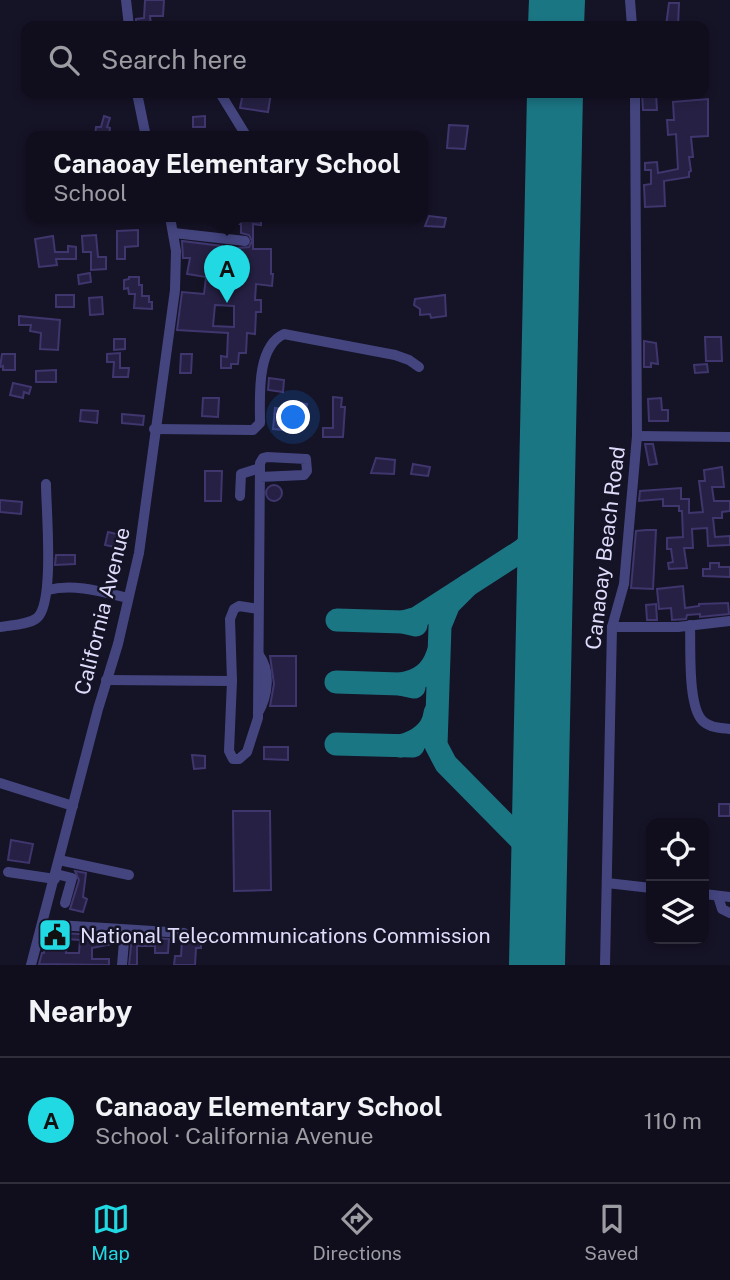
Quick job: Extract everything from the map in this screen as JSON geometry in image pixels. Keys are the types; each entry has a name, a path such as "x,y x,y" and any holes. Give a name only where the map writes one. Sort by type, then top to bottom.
{"street":[{"path":"126,0 128,21"},
{"path":"630,0 632,21"},
{"path":"138,98 145,131"},
{"path":"223,98 243,131"},
{"name":"Canaoay Beach Road","path":"605,965 612,627 624,584 637,436 635,98"},
{"name":"California Avenue","path":"31,965 106,680 118,644 139,553 175,290 176,251 171,222"},
{"path":"174,233 245,241"},
{"path":"154,429 258,428 262,370 271,344 284,334 395,355 419,367"},
{"path":"637,436 730,437"},
{"path":"240,496 242,474 260,473 258,713 247,752 239,759 233,759 229,751 231,614 239,606 258,609"},
{"path":"0,627 38,617 48,590 46,484"},
{"path":"48,590 93,590 128,598"},
{"path":"612,627 730,621"},
{"path":"690,625 696,715 706,724 730,729"},
{"path":"106,680 232,681"},
{"path":"0,783 72,806"},
{"path":"59,860 129,875"},
{"path":"8,872 72,878 65,903"},
{"path":"607,883 646,887"},
{"path":"709,895 730,897"},
{"path":"718,896 722,909 730,913"},
{"path":"41,924 184,933"},
{"path":"122,965 125,930"}],"building":[{"path":"145,0 164,0 163,16 150,16 151,21 136,21 144,18"},
{"path":"669,3 679,3 678,21 667,21"},
{"path":"242,98 270,98 268,112 240,108"},
{"path":"642,98 656,98 657,110 643,110"},
{"path":"708,99 708,136 691,137 693,157 689,157 689,177 664,181 665,206 645,207 644,185 651,184 651,170 645,170 645,163 657,162 658,173 678,169 676,134 668,135 667,120 674,120 673,102"},
{"path":"104,116 110,118 107,127 110,131 96,131 96,127 101,127"},
{"path":"205,116 205,127 193,127 193,117"},
{"path":"449,125 468,126 465,149 447,148"},
{"path":"429,216 446,218 444,227 425,226"},
{"path":"238,222 261,222 261,225 253,224 253,249 271,249 272,286 256,284 255,300 261,300 261,312 256,312 255,334 247,333 246,353 239,353 238,364 231,364 231,368 221,368 221,356 227,357 228,333 177,330 182,292 204,294 206,277 187,274 190,258 183,258 182,241 222,246 221,269 234,270 237,248 249,247 252,241 249,235 241,233 241,224","holes":["215,305 234,306 234,327 213,326"]},
{"path":"138,230 138,246 125,247 125,259 117,259 117,231"},
{"path":"96,235 98,257 106,257 106,269 91,270 91,252 83,252 82,236"},
{"path":"53,236 55,252 68,252 68,246 76,247 76,259 56,259 57,265 39,267 35,239"},
{"path":"90,273 91,282 79,284 78,275"},
{"path":"139,277 142,296 149,296 152,309 134,308 135,294 129,294 128,288 124,289 124,280"},
{"path":"56,295 74,295 74,307 56,307"},
{"path":"445,295 446,316 431,318 430,314 420,315 420,309 414,305 415,299"},
{"path":"102,297 103,314 90,315 89,298"},
{"path":"19,316 60,320 58,350 40,349 41,333 30,331 31,325 19,325"},
{"path":"705,337 721,337 722,361 706,361"},
{"path":"114,339 125,339 125,349 114,350"},
{"path":"644,341 656,343 658,364 651,363 651,367 644,367"},
{"path":"120,353 120,368 129,368 128,377 113,377 114,362 107,362 107,354"},
{"path":"2,354 15,354 15,370 3,370 3,366 0,367"},
{"path":"181,354 192,354 191,373 180,373"},
{"path":"707,364 708,372 695,373 694,365"},
{"path":"56,370 56,382 36,382 36,371"},
{"path":"269,378 284,380 283,392 268,390"},
{"path":"13,383 31,387 29,394 24,392 23,398 10,395"},
{"path":"333,397 342,398 341,407 345,407 343,437 323,437 323,428 333,428"},
{"path":"203,398 219,398 218,417 202,416"},
{"path":"661,398 662,410 668,410 668,421 649,421 648,399"},
{"path":"291,402 307,404 305,417 289,416 284,430 273,429 275,408 290,410"},
{"path":"81,410 98,411 97,423 80,421"},
{"path":"122,414 144,416 143,425 122,423"},
{"path":"645,444 653,444 657,464 649,465"},
{"path":"376,458 395,460 394,474 371,473"},
{"path":"413,464 430,467 428,476 411,474"},
{"path":"722,467 724,487 712,487 714,501 730,501 730,511 722,512 722,518 713,518 715,537 730,536 730,545 708,546 707,528 692,529 693,548 684,548 687,568 669,569 668,563 673,562 671,549 667,549 667,538 683,537 682,511 679,511 679,506 663,506 663,499 639,501 640,491 681,488 681,499 689,499 689,513 703,512 699,481 705,481 704,470"},
{"path":"205,471 222,471 221,501 205,501"},
{"path":"274,485 282,493 274,501 266,493"},
{"path":"0,500 22,502 21,514 0,512"},
{"path":"656,530 653,589 631,588 636,531"},
{"path":"108,532 121,535 120,548 105,545"},
{"path":"56,555 75,555 75,564 55,565"},
{"path":"710,563 719,563 719,567 730,567 730,577 703,576 703,569 710,569"},
{"path":"683,586 685,608 699,604 728,603 729,614 700,617 700,614 687,615 686,619 672,620 671,608 659,609 657,589"},
{"path":"656,604 657,620 647,620 646,605"},
{"path":"270,656 296,656 296,706 270,706 274,684"},
{"path":"264,747 288,747 288,760 264,759"},
{"path":"192,755 205,756 205,768 194,769"},
{"path":"719,804 730,804 730,816 719,816"},
{"path":"233,811 270,811 271,890 234,891"},
{"path":"11,840 33,844 29,863 8,860"},
{"path":"75,871 86,873 83,897 87,899 83,912 70,909 79,880"},
{"path":"47,932 110,936 112,944 92,948 92,959 109,959 109,965 39,964 44,953","holes":["67,939 80,940 79,953 66,953"]},
{"path":"132,937 169,939 168,953 155,953 155,946 137,946 137,965 129,965"},
{"path":"201,939 201,948 196,948 195,965 174,965 175,956 181,956 182,941"}],"taxiway":[{"path":"403,622 417,618 524,549 540,533 546,515"},
{"path":"524,549 540,549 545,568"},
{"path":"468,585 449,604 440,626 436,745 446,764 527,846 536,860 538,889"},
{"path":"337,620 403,622 416,625"},
{"path":"400,684 414,681 424,675 438,653"},
{"path":"336,682 414,687"},
{"path":"400,746 424,735 435,713"},
{"path":"336,744 413,746"},
{"path":"521,840 531,843 536,840 540,820"}],"runway":[{"path":"556,21 557,0"},
{"path":"537,965 555,98"}],"place":[{"name":"Canaoay Elementary School","path":"227,303"},
{"name":"National Telecommunications Commission","path":"55,935"}]}
